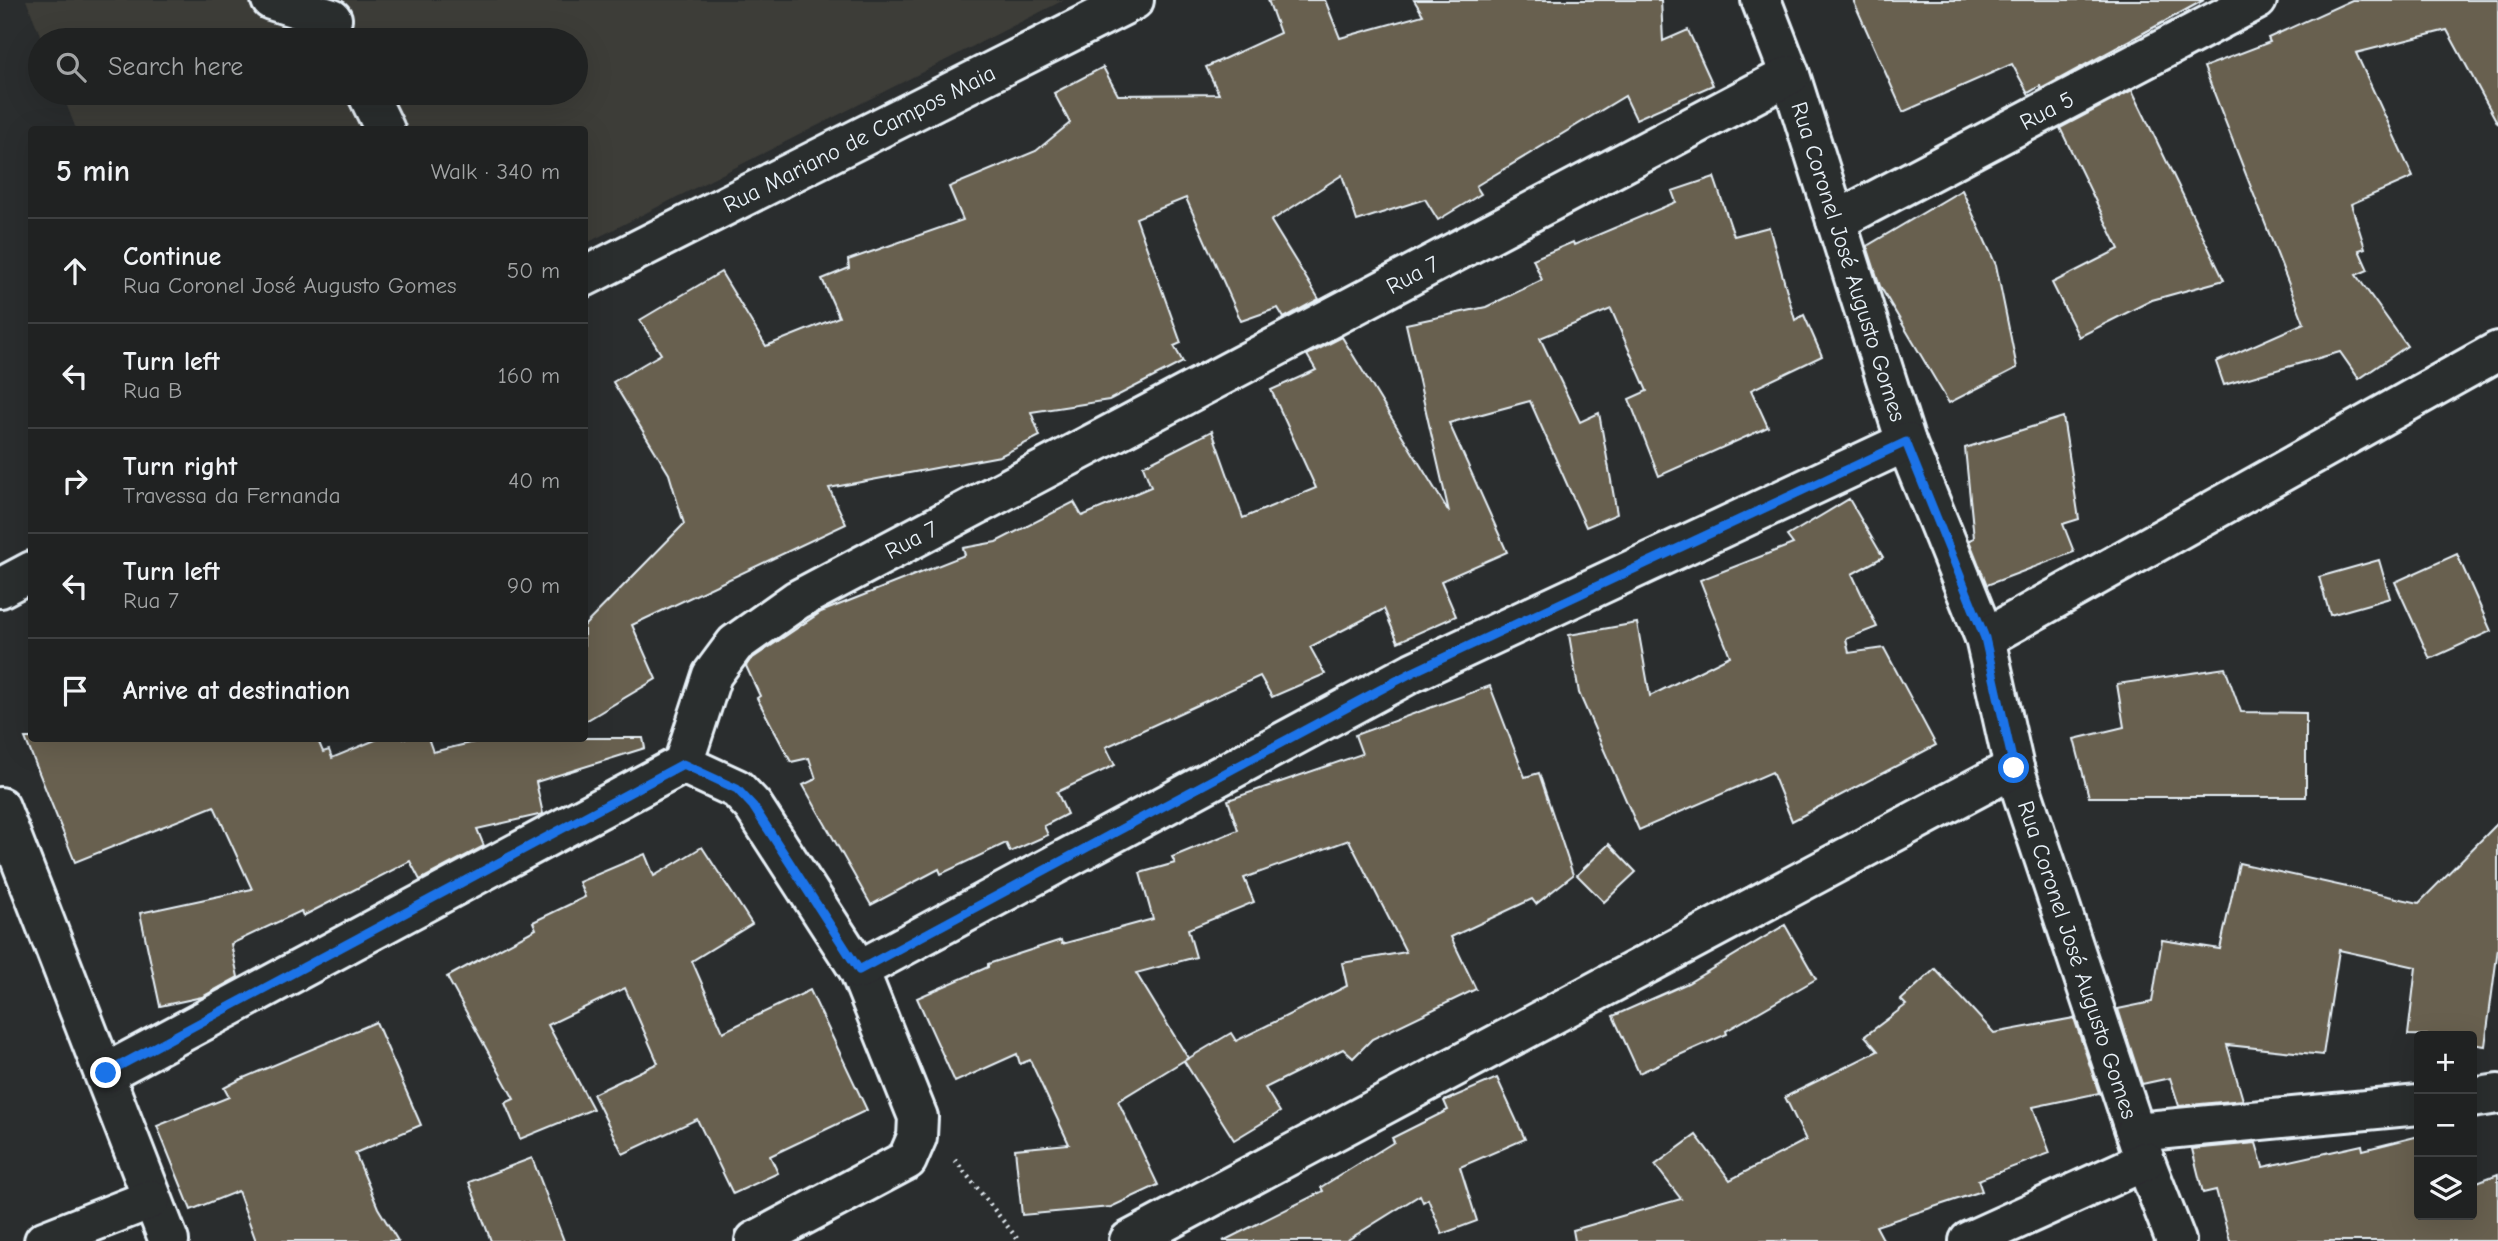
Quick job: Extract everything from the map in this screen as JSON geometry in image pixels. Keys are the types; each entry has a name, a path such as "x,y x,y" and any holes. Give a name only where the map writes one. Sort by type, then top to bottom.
{"street":[{"path":"271,0 332,20"},
{"name":"Rua Mariano de Campos Maia","path":"588,275 1134,0"},
{"name":"Rua Coronel José Augusto Gomes","path":"1761,0 1790,75 1906,442 1985,638 2014,768 2140,1147 2176,1241"},
{"name":"Rua 5","path":"1836,221 2257,0"},
{"name":"Rua 7","path":"683,764 712,675 735,644 797,600 1790,75"},
{"path":"373,105 383,126"},
{"path":"1985,638 2498,351"},
{"path":"859,970 1413,672 1906,442"},
{"path":"0,588 28,573"},
{"path":"106,1073 683,764 737,789 753,806 859,970 918,1117 917,1137 907,1160 755,1241"},
{"path":"1129,1241 2014,768"},
{"path":"0,807 106,1073 151,1199 169,1241"},
{"path":"2477,1097 2498,1094"},
{"path":"1969,1241 2140,1147 2414,1106"},
{"path":"44,1241 151,1199"}],"path":[{"path":"918,1117 1019,1241"}],"shaded area":[{"path":"26,0 1064,0 588,242 588,126 75,126 67,105 588,105 588,28 37,28"}],"building":[{"path":"1268,0 1325,0 1340,38 1423,15 1414,0 1661,0 1663,41 1688,30 1713,85 1636,119 1625,96 1476,186 1481,194 1438,220 1425,199 1357,221 1342,175 1271,221 1319,299 1284,318 1278,308 1241,321 1186,198 1136,218 1181,343 1174,346 1183,362 1109,400 1031,412 1040,436 1000,456 829,488 846,524 632,625 656,679 588,720 588,622 684,524 669,474 613,382 661,354 640,320 721,272 766,346 839,317 822,279 849,268 848,260 963,220 949,187 1036,151 1070,123 1054,93 1103,67 1118,95 1219,94 1206,67 1280,33"},
{"path":"1853,0 2204,0 2041,89 2040,86 2028,93 2012,64 1903,112"},
{"path":"2352,0 2498,0 2498,124 2447,30 2356,53 2413,177 2351,204 2365,248 2359,250 2368,270 2356,275 2407,346 2359,379 2340,352 2224,385 2216,362 2304,323 2204,67 2270,42 2268,38"},
{"path":"2132,90 2224,280 2152,300 2079,337 2052,283 2119,249 2060,128"},
{"path":"1714,177 1734,236 1769,227 1795,320 1804,315 1822,356 1751,390 1768,427 1659,476 1629,399 1647,391 1611,309 1540,338 1580,422 1599,413 1617,514 1586,527 1530,401 1449,423 1507,552 1441,581 1456,616 1398,642 1384,609 1310,647 1325,674 1272,697 1260,676 1106,747 1115,765 1057,792 1067,814 1044,826 1048,835 1010,852 1006,843 941,874 939,869 871,905 803,785 816,779 809,758 791,762 757,698 760,696 746,666 750,660 821,612 965,555 963,548 996,542 1074,502 1082,516 1151,487 1143,466 1212,431 1243,518 1316,488 1271,390 1316,370 1307,355 1342,337 1449,512 1406,324 1486,307 1542,280 1533,259 1573,242 1574,245 1676,202 1672,191"},
{"path":"1962,190 1996,265 2017,368 1949,403 1880,286 1867,246"},
{"path":"2063,417 2079,519 2063,524 2074,552 1987,585 1969,540 1974,538 1965,448"},
{"path":"1849,499 1883,557 1852,574 1877,627 1846,639 1849,653 1884,648 1936,745 1792,821 1772,772 1639,830 1579,693 1569,635 1637,623 1650,696 1730,656 1700,580 1793,544 1787,536"},
{"path":"2457,554 2491,631 2430,659 2395,582"},
{"path":"2379,560 2390,598 2330,615 2319,577"},
{"path":"2225,668 2241,712 2306,713 2306,797 2089,797 2074,739 2124,727 2117,684"},
{"path":"1490,686 1525,777 1539,773 1573,875 1536,904 1532,899 1451,937 1476,989 1372,1039 1353,1058 1343,1049 1265,1088 1280,1112 1234,1140 1184,1061 1231,1033 1236,1041 1347,986 1342,963 1406,952 1349,840 1244,878 1254,902 1188,929 1196,957 1136,973 1188,1058 1118,1101 1158,1185 1111,1207 1022,1215 1015,1149 1069,1144 1030,1060 1020,1064 1017,1054 955,1082 917,998 988,967 988,964 1061,940 1062,944 1153,919 1140,873 1175,863 1172,857 1238,830 1228,800 1362,754 1355,735"},
{"path":"25,738 28,738 28,742 319,742 323,752 329,750 332,758 370,742 429,742 433,752 474,742 588,742 588,738 643,738 645,748 536,782 543,814 477,829 484,846 420,880 410,861 303,916 301,911 231,944 238,977 202,997 160,1006 140,913 252,889 214,806 75,862"},
{"path":"2498,823 2498,948 2485,1046 2477,1045 2477,1031 2414,1031 2414,1035 2408,1035 2416,967 2339,950 2323,1055 2227,1045 2243,1100 2179,1106 2170,1078 2142,1084 2118,1009 2152,1002 2162,940 2220,949 2239,863 2419,903"},
{"path":"1609,844 1636,872 1604,902 1577,875"},
{"path":"702,847 752,924 692,961 723,1032 810,990 867,1110 770,1156 778,1173 733,1194 697,1119 623,1154 593,1094 658,1063 625,988 548,1025 593,1109 520,1139 505,1103 514,1099 447,977 536,929 533,922 585,897 579,882 645,854 654,876"},
{"path":"1785,925 1816,979 1726,1031 1727,1034 1639,1073 1613,1016 1688,983"},
{"path":"1935,969 1994,1033 2074,1018 2099,1093 2033,1107 2050,1153 1978,1180 1982,1191 1876,1226 1884,1241 1575,1241 1573,1230 1681,1199 1655,1165 1696,1135 1730,1180 1806,1140 1785,1097 1878,1051 1865,1036 1906,1005 1901,1000"},
{"path":"376,1022 421,1125 355,1153 378,1208 398,1241 256,1241 238,1191 191,1210 157,1126 229,1097 224,1088 241,1079"},
{"path":"1497,1078 1525,1139 1460,1167 1477,1221 1442,1234 1428,1199 1423,1202 1420,1195 1346,1241 1223,1241 1323,1191 1321,1187 1394,1142 1392,1138 1448,1110 1444,1101"},
{"path":"2414,1137 2414,1220 2477,1220 2477,1182 2498,1174 2498,1241 2230,1241 2216,1190 2203,1193 2192,1149 2256,1143 2263,1167 2362,1145 2363,1150"},
{"path":"532,1158 564,1241 491,1241 469,1182"}],"route":[{"path":"106,1073 683,764 737,789 753,806 859,970 1413,672 1906,442 1985,638 2014,768"}]}
